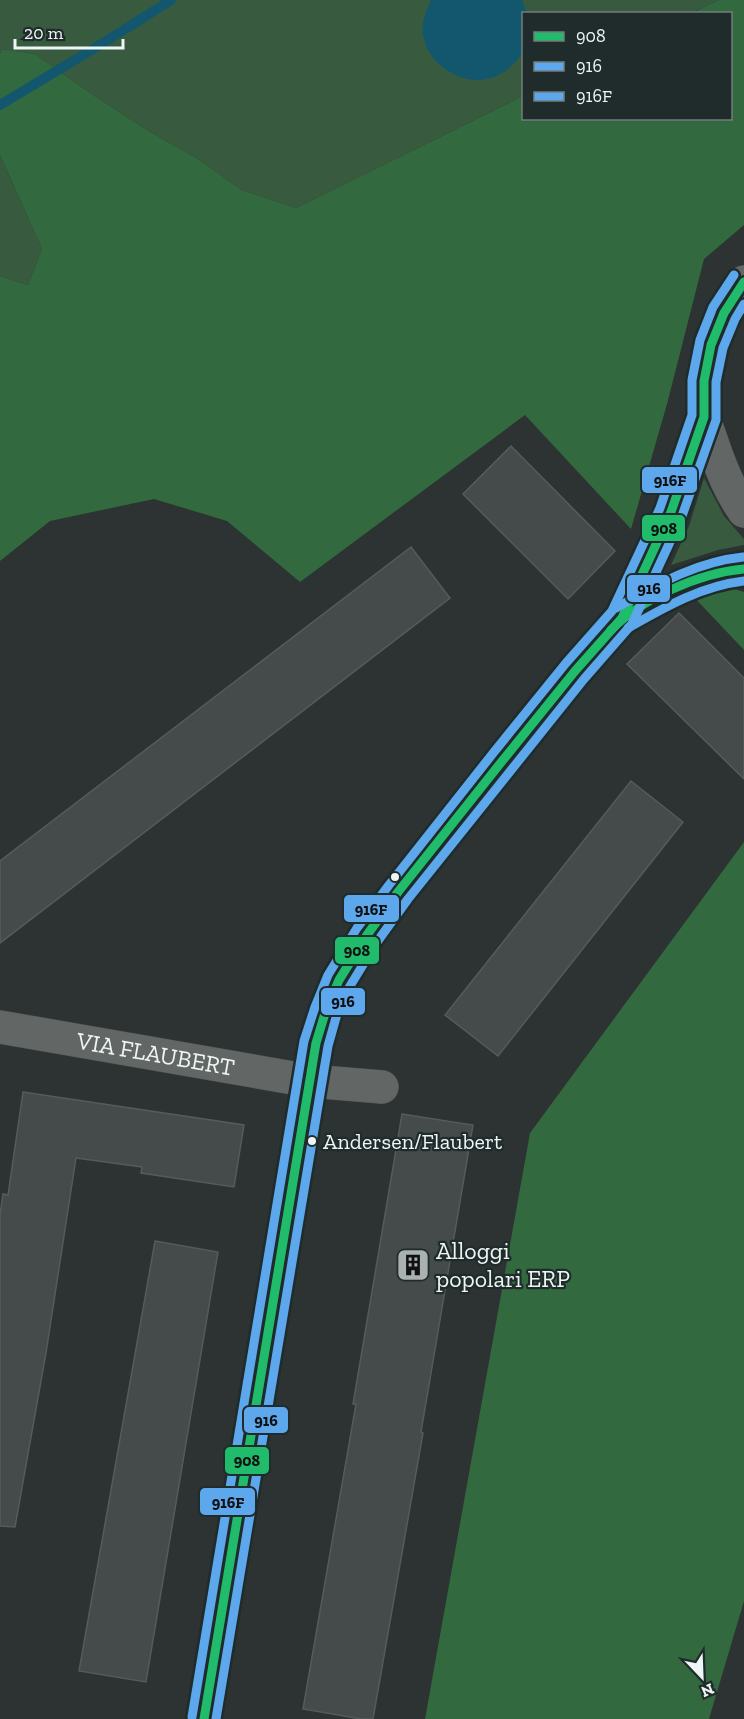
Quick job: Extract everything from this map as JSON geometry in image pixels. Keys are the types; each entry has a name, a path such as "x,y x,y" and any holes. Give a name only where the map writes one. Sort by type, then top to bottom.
{"street":[{"path":"744,282 724,313 711,345 704,381 704,417 722,472 744,511"},
{"path":"204,1719 322,1020 339,980 367,935 539,714 622,618 671,512 704,417"},
{"path":"622,618 695,578 730,569 744,568"},
{"name":"VIA FLAUBERT","path":"0,1027 310,1081 382,1087"}],"green space":[{"path":"0,0 719,0 694,12 522,12 522,96 296,208 242,190 198,159 96,97 35,54 2,49 0,53"},
{"path":"719,0 744,0 744,225 704,259 667,404 631,529 525,415 300,582 227,521 154,499 50,521 0,561 0,276 28,285 42,249 0,155 0,53 2,49 35,54 96,97 198,159 242,190 296,208 522,96 522,120 732,120 732,12 694,12"},
{"path":"0,155 42,249 28,285 0,276"},
{"path":"704,478 724,516 744,539 744,545 718,550 671,565 689,526"},
{"path":"728,587 744,592 744,650 691,594"},
{"path":"744,842 744,1601 709,1719 425,1719 530,1133"}],"water":[{"path":"431,0 522,0 527,12 522,12 521,55 509,68 497,76 484,80 457,76 435,60 427,48 423,35 426,13"}],"building":[{"path":"511,446 615,551 568,599 463,494"},
{"path":"411,547 450,598 0,943 0,861"},
{"path":"679,613 744,678 744,779 627,664"},
{"path":"631,781 683,822 498,1056 445,1015"},
{"path":"23,1092 244,1125 234,1187 141,1173 142,1167 76,1158 46,1353 15,1527 0,1526 0,1215 3,1194 8,1195"},
{"path":"402,1114 473,1125 421,1432 423,1433 373,1719 361,1719 303,1709 356,1404 353,1404"},
{"path":"155,1241 218,1252 146,1682 79,1671"}],"waterway":[{"path":"0,105 171,0"}],"transit line":[{"name":"916F","path":"192,1717 304,1041 315,1007 328,975 357,928 389,885 566,663 612,611 660,508 692,415 692,380 700,340 713,307 734,275"},
{"name":"908","path":"204,1719 316,1043 326,1010 339,980 367,935 398,892 575,671 622,618 671,512 704,417 704,381 711,345 724,313 744,282"},
{"name":"916","path":"216,1719 328,1046 337,1014 350,986 377,942 408,899 584,679 632,624 682,516 716,420 716,382 723,348 744,304"},
{"name":"916F","path":"616,608 693,569 743,557"},
{"name":"908","path":"611,630 639,608 673,589 709,576 744,569"},
{"name":"916","path":"628,628 698,593 744,581"}],"place":[{"name":"Andersen/Flaubert","path":"312,1141"},
{"name":"Alloggi popolari ERP","path":"413,1265"}]}
